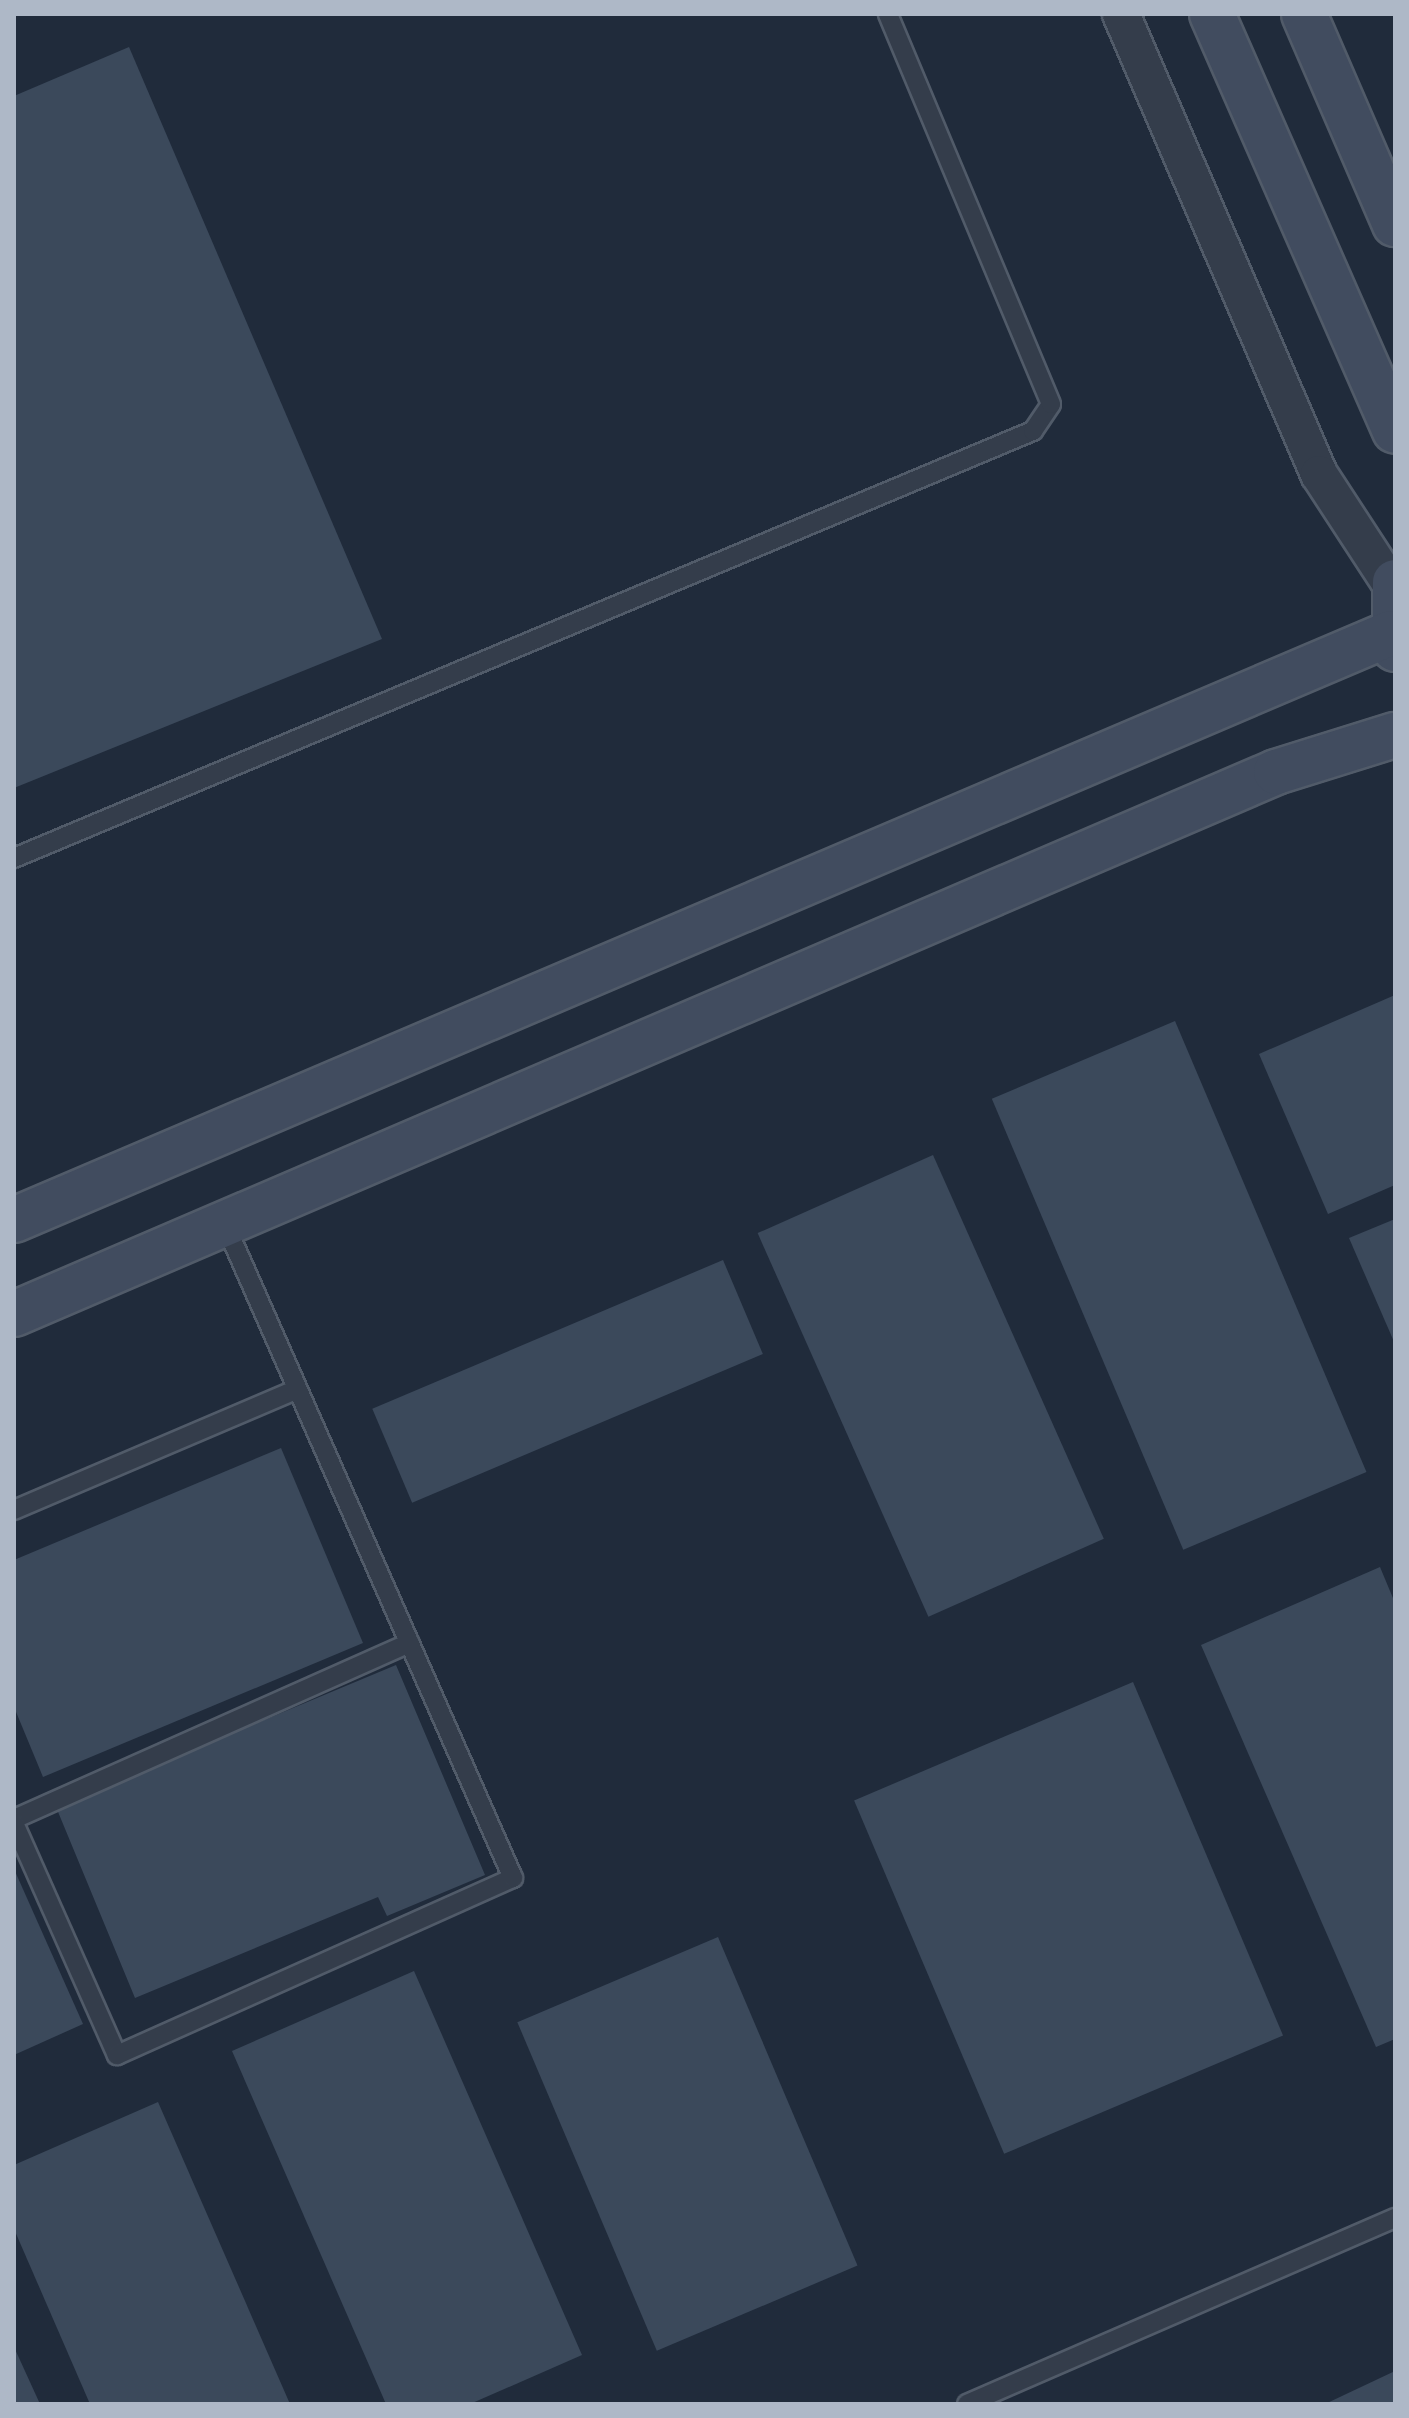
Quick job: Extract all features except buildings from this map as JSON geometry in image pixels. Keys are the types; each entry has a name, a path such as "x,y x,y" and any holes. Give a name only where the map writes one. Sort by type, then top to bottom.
{"street":[{"path":"14,1220 1393,641 1394,584 1319,474 1121,14"},
{"path":"1212,14 1395,431"},
{"path":"1304,14 1395,224"},
{"path":"14,1314 1276,772 1395,735"}],"lane":[{"path":"14,858 1033,431 1051,404 888,14"},
{"path":"225,1224 297,1389 410,1643 513,1878 117,2055 14,1821 410,1643"},
{"path":"14,1510 297,1389"},
{"path":"967,2404 1395,2218"}]}
